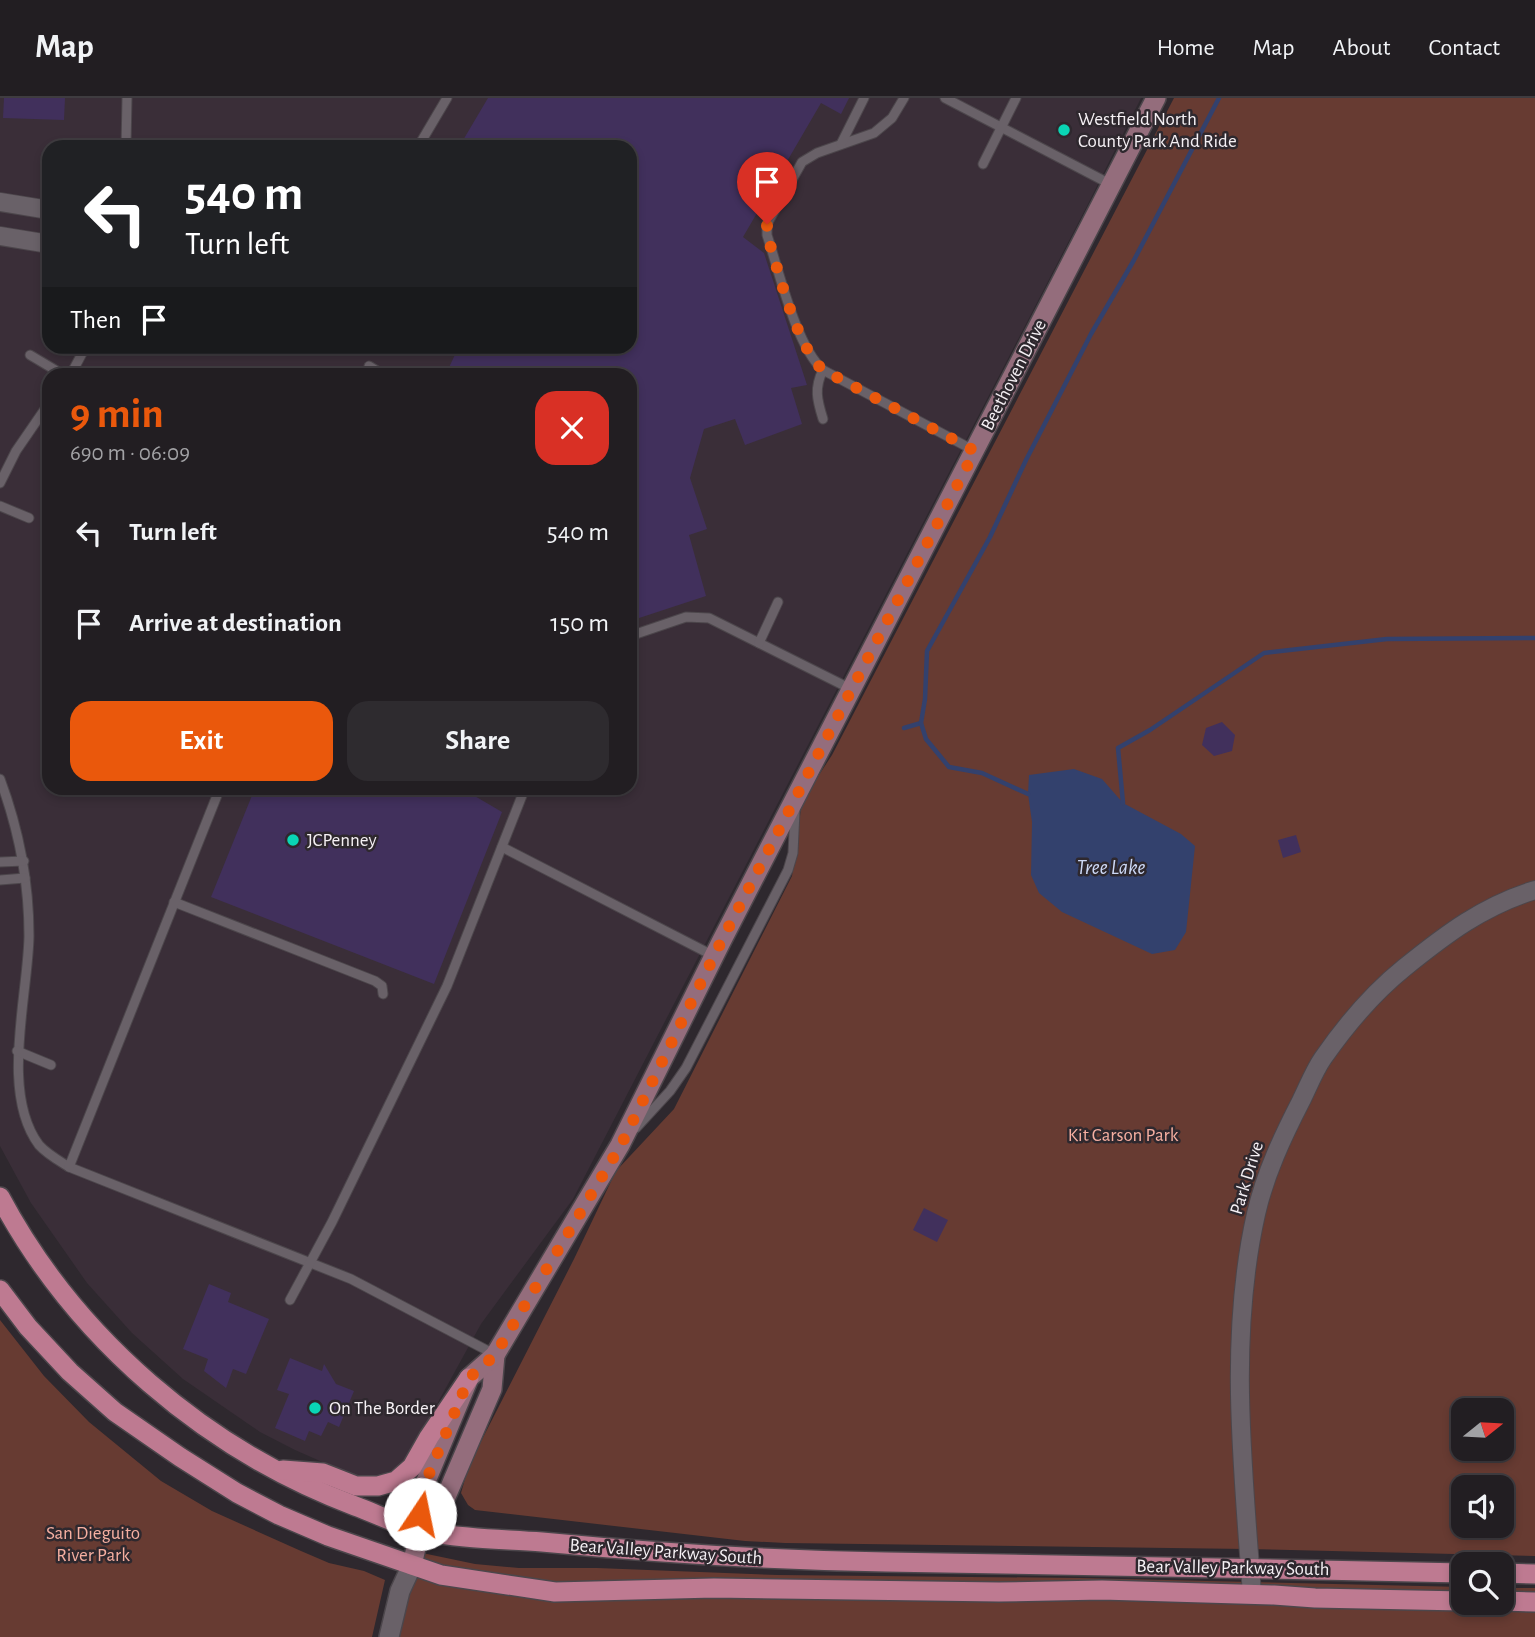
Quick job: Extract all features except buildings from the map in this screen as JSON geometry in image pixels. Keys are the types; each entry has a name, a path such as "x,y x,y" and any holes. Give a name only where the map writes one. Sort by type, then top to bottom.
{"main road":[{"name":"Beethoven Drive","path":"412,1565 420,1531 419,1498 469,1378 495,1355 621,1145 714,956 1156,98"},
{"name":"Bear Valley Parkway South","path":"0,1197 44,1267 83,1316 115,1352 164,1396 270,1469 315,1491 420,1531 635,1551 776,1560 1451,1573"},
{"name":"Bear Valley Parkway South","path":"0,1290 27,1327 70,1372 115,1412 180,1457 237,1493 279,1515 328,1536 441,1574 555,1592 714,1588 999,1592 1102,1590 1451,1601"},
{"name":"Beethoven Drive","path":"420,1531 445,1499 492,1389 495,1355"},
{"path":"270,1469 323,1473 356,1486 378,1486 396,1481 412,1467 469,1378"},
{"path":"1514,1573 1535,1574"},
{"path":"1514,1601 1535,1602"}],"street":[{"path":"0,202 42,208"},
{"path":"0,236 42,243"},
{"name":"Park Drive","path":"1252,1594 1243,1462 1240,1340 1243,1289 1257,1212 1281,1140 1321,1060 1372,996 1456,926 1535,890"},
{"name":"Beethoven Drive","path":"388,1637 400,1591 412,1565"}],"lane":[{"path":"126,140 128,98"},
{"path":"422,140 447,98"},
{"path":"841,144 864,98"},
{"path":"904,98 892,118 874,133 817,153 802,162 766,230 804,345 816,363 823,370 975,451"},
{"path":"945,98 1112,185"},
{"path":"983,164 1016,98"},
{"path":"30,355 52,368"},
{"path":"823,370 816,383 823,419"},
{"path":"0,483 16,451 42,413"},
{"path":"0,506 29,518"},
{"path":"759,643 778,602"},
{"path":"637,634 694,616 709,618 852,690"},
{"path":"0,779 14,822 26,878 29,937 17,1051 20,1095 33,1135 48,1153 69,1167 375,1291 495,1355"},
{"path":"69,1167 217,795"},
{"path":"290,1300 310,1265 447,986 522,795"},
{"path":"621,1145 670,1091 686,1068 788,870 793,853 795,798"},
{"path":"502,847 714,956"},
{"path":"0,862 24,861"},
{"path":"0,880 26,878"},
{"path":"174,902 375,981 382,986 383,994"},
{"path":"17,1051 51,1065"}],"shaded area":[{"path":"0,98 1141,98 573,1199 481,1324 409,1455 399,1466 382,1475 363,1478 352,1475 260,1432 183,1379 132,1333 87,1283 31,1203 0,1146"}],"green space":[{"name":"Kit Carson Park","path":"1174,98 1535,98 1535,1556 1514,1555 1514,1552 1451,1554 785,1543 745,1541 475,1510 468,1505 461,1493 469,1465 616,1171 674,1109 792,876 802,801 832,755"},
{"name":"San Dieguito River Park","path":"0,1320 44,1376 89,1422 161,1481 212,1511 301,1551 329,1563 364,1571 385,1580 372,1637 0,1637"},
{"path":"408,1550 475,1564 519,1568 1451,1587 1451,1615 1514,1615 1514,1588 1535,1588 1535,1637 387,1637"}],"water":[{"name":"Tree Lake","path":"1074,769 1102,779 1123,803 1181,834 1195,846 1186,932 1175,950 1152,954 1062,912 1039,893 1031,875 1029,775"}],"waterway":[{"path":"1028,794 982,773 949,767 926,739 921,723 927,651 990,537 1091,334 1134,260 1219,98"},
{"path":"1123,803 1118,748 1150,730 1264,653 1387,639 1535,638"},
{"path":"904,728 921,723"}],"place":[{"name":"Westfield North County Park And Ride","path":"1064,130"},
{"name":"JCPenney","path":"293,840"},
{"name":"On The Border","path":"315,1408"}],"route":[{"path":"420,1514 419,1498 469,1378 495,1355 621,1145 721,942 975,451 823,370 816,363 804,345 767,235 767,224"}]}
